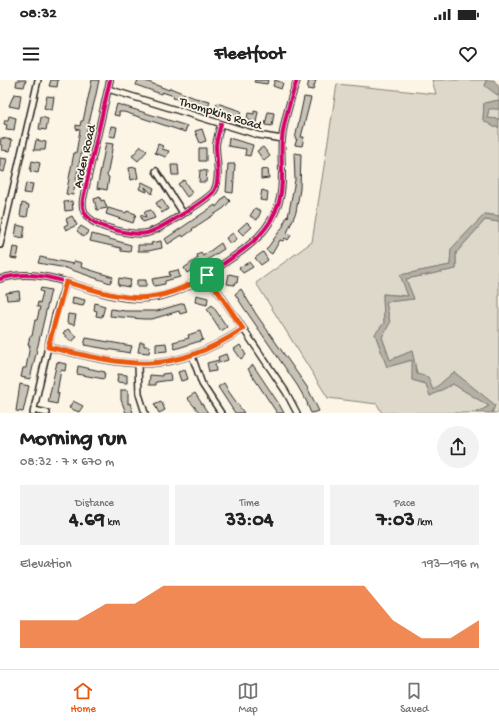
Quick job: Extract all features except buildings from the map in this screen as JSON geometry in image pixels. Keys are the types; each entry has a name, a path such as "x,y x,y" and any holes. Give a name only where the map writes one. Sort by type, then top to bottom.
{"street":[{"path":"0,245 38,80"},
{"name":"Arden Road","path":"110,80 83,199 84,212 95,223 137,235 157,230 211,194 216,187 217,141 221,124"},
{"path":"0,277 31,275 66,282 113,296 144,299 178,291 207,275 250,246 271,220 280,195 282,139 286,113 296,80"},
{"name":"Thompkins Road","path":"108,89 258,136 282,139"},
{"path":"156,171 183,213"},
{"path":"0,216 6,218"},
{"path":"207,275 286,392 297,413"},
{"path":"47,413 34,412 48,347 66,282"},
{"path":"48,347 109,361 138,364 163,363 192,356 217,346 243,329"},
{"path":"192,356 202,384 221,413"},
{"path":"138,364 139,394 145,413"}],"shaded area":[{"path":"432,80 486,80 486,86 499,96 499,100 484,103 483,120 494,127 499,127 499,216 485,214 451,249 450,265 401,275 408,296 383,294 384,323 375,334 387,367 413,360 412,380 426,384 430,396 453,384 489,406 476,413 382,413 377,404 328,398 256,283 312,242 337,84 436,94"},
{"path":"486,80 494,80 499,87 499,96 485,86"},
{"path":"499,100 499,109 489,109 487,118 499,119 499,127 494,127 483,120 484,103"},
{"path":"489,108 499,109 499,119 487,118"},
{"path":"485,214 499,216 499,222 485,220 456,253 456,269 406,279 414,299 386,302 390,323 382,337 390,360 412,351 417,374 428,377 433,390 454,372 495,405 492,413 476,413 489,406 453,384 430,396 426,384 412,380 412,360 387,367 375,334 384,323 383,294 408,296 400,275 450,265 451,249"},
{"path":"485,220 499,222 499,413 492,413 495,405 454,372 433,390 417,374 412,351 390,360 382,337 390,323 386,302 414,299 406,279 456,269 456,253"}],"cycle path":[{"path":"110,80 83,199 83,209 85,214 100,225 125,232 141,234 147,233 171,221 210,195 214,191 217,181 218,168 216,145 221,124"},
{"path":"0,279 30,275 58,280 115,296 146,298 174,292 213,271 251,244 265,230 275,212 282,187 282,147 284,124 297,80"}],"route":[{"path":"207,275 243,329 211,348 192,356 177,360 156,364 138,364 105,361 48,347 55,316 66,282 121,298 144,299 159,297 183,290 207,275"}]}
